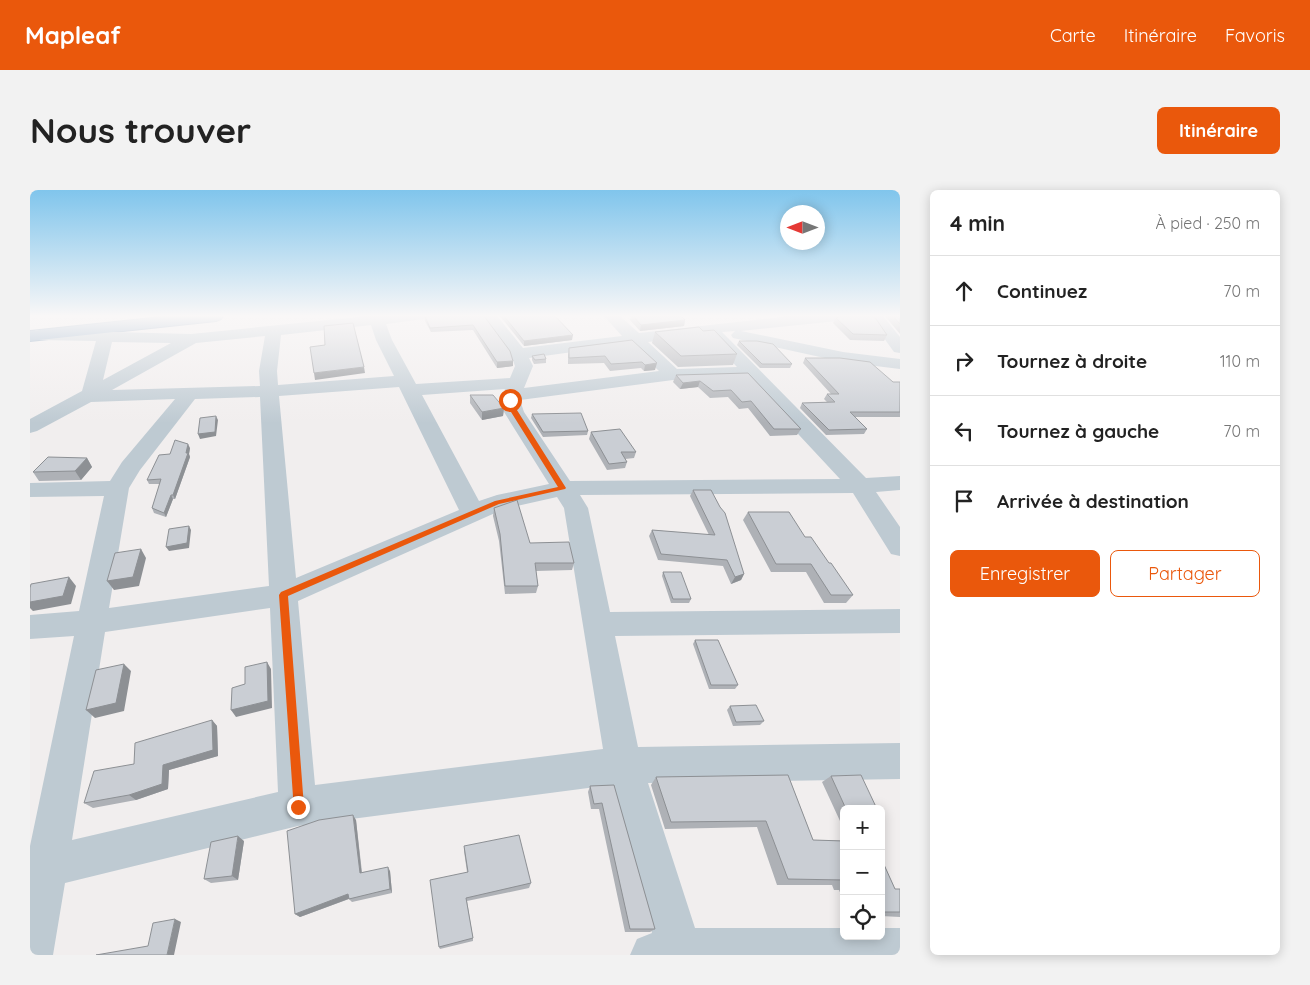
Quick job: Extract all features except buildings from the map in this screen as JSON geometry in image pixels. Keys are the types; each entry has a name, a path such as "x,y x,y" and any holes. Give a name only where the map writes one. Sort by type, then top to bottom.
{"street":[{"path":"90,396 101,352"},
{"path":"30,427 168,352"},
{"path":"271,352 268,372 269,391 298,807"},
{"path":"390,352 473,513"},
{"path":"536,352 519,354 524,366 510,400 514,412 576,508 624,765 671,954 900,951"},
{"path":"648,352 673,375"},
{"path":"732,352 860,486 900,546"},
{"path":"818,352 843,357 900,364"},
{"path":"90,396 408,386 515,389 673,375 751,372"},
{"path":"30,955 38,870 92,622 117,488 130,467 189,394"},
{"path":"30,627 92,622 284,595 497,503 562,488 860,486 900,483"},
{"path":"30,490 117,488"},
{"path":"598,624 900,621"},
{"path":"38,870 298,807 624,765 900,761"}],"route":[{"path":"298,807 284,595 497,503 562,488 514,412 510,400"}]}
